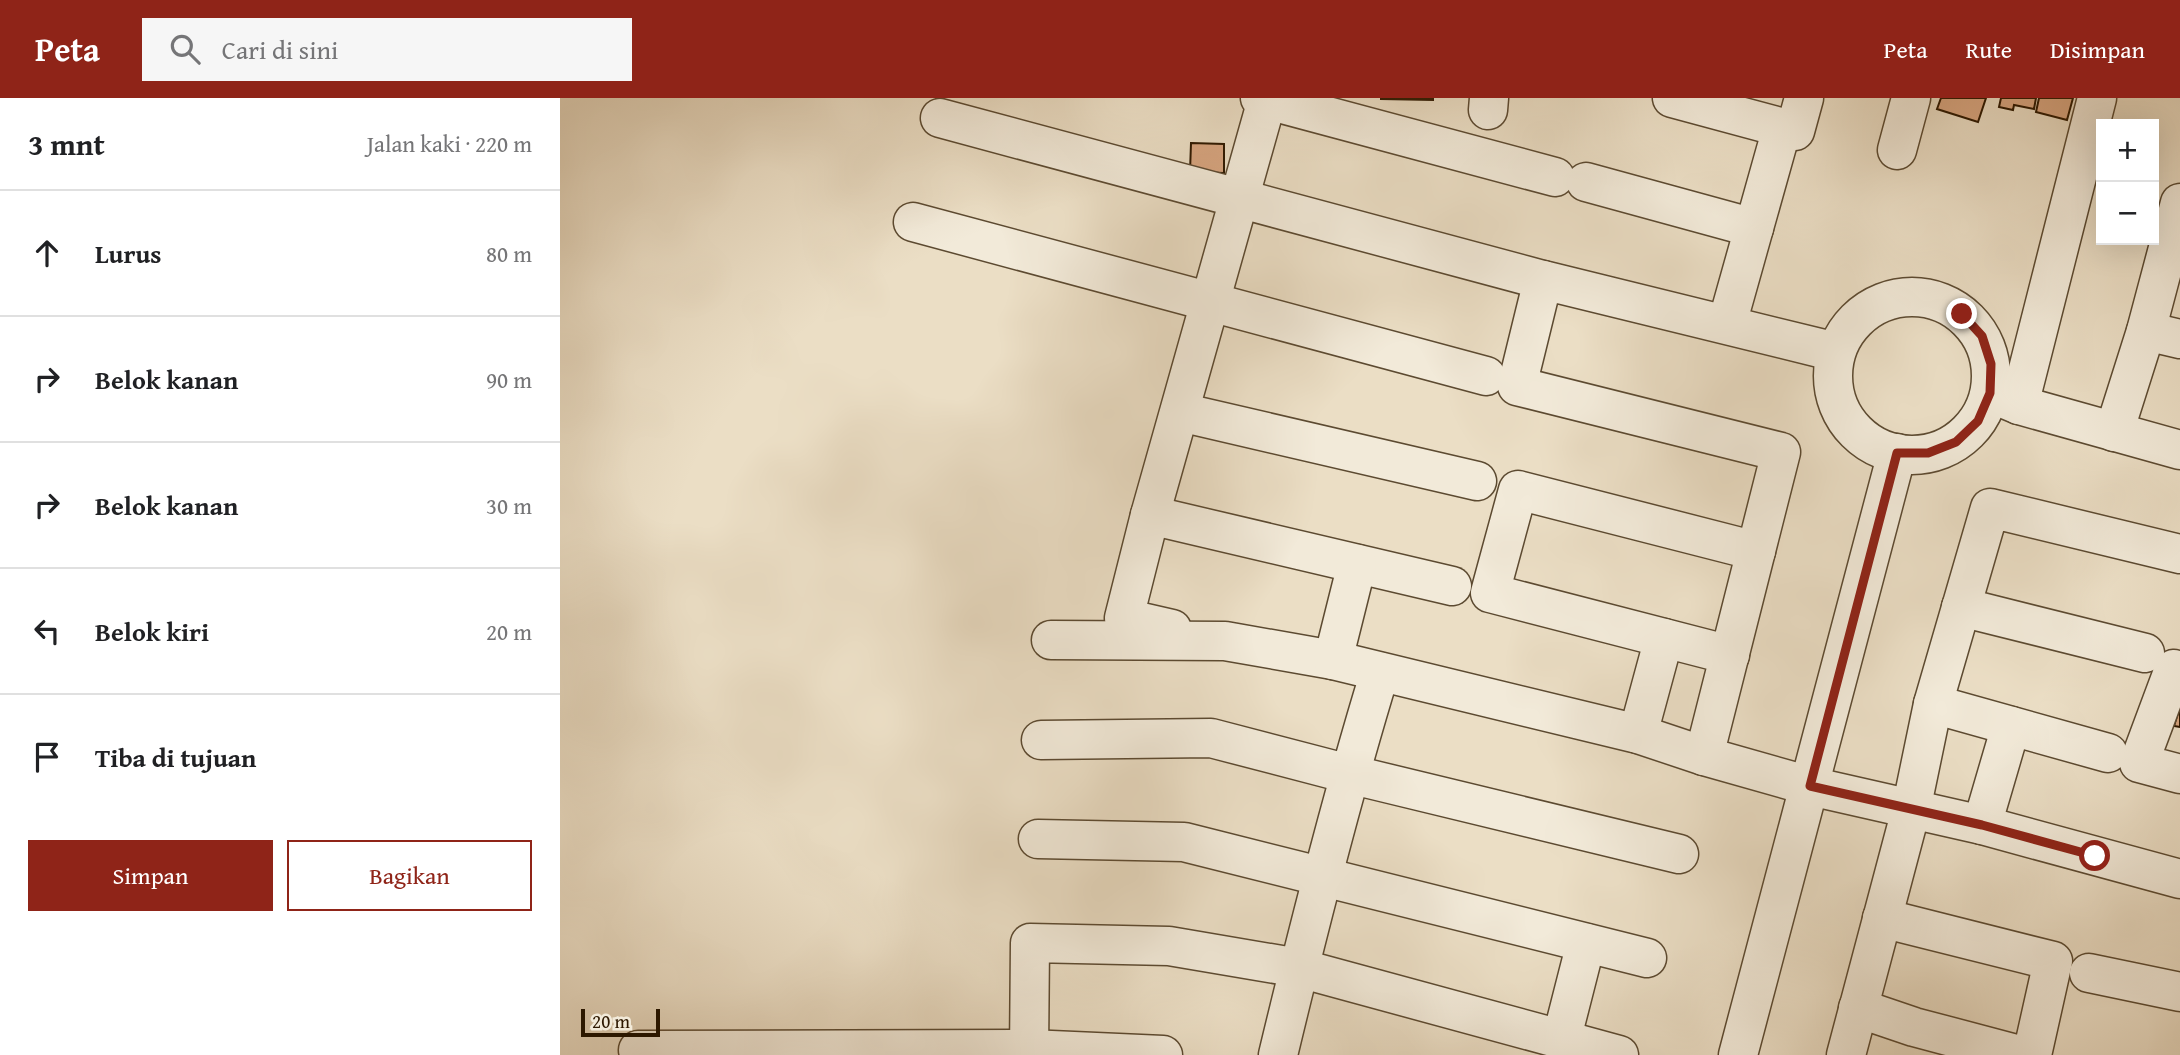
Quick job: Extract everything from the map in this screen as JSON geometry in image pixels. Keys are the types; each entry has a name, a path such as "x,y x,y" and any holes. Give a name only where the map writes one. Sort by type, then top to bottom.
{"street":[{"path":"1897,150 1912,98"},
{"path":"2005,399 1982,336 1962,314 1936,300 1907,296 1878,303 1854,321 1836,352 1833,368 1834,391 1842,413 1856,432 1875,446 1897,453 1928,453 1956,442 2005,399 2096,98"},
{"path":"1754,228 1264,99 1240,199 1150,515 1124,618 1225,641 1334,660 1638,734 1810,786 1982,825 2180,879"},
{"path":"1686,100 1793,113 1754,228 1727,324"},
{"path":"940,118 1543,280 1836,352"},
{"path":"2114,432 2163,335 2180,203"},
{"path":"913,222 1486,376"},
{"path":"1543,280 1517,386 1781,452 1704,756"},
{"path":"2005,399 2180,450"},
{"path":"1180,412 1477,481"},
{"path":"1738,1055 1897,453"},
{"path":"1730,655 1490,593 1518,490 1756,551"},
{"path":"1846,1055 1911,810 1933,704 1990,508 2180,554"},
{"path":"1150,515 1452,586"},
{"path":"1334,660 1357,564"},
{"path":"1961,607 2145,653"},
{"path":"1638,734 1664,638"},
{"path":"1051,640 1225,641"},
{"path":"2180,671 2174,669 2139,763 2180,774"},
{"path":"1278,1055 1321,877 1380,672"},
{"path":"1933,704 2108,752"},
{"path":"1982,825 2011,726"},
{"path":"1041,740 1211,738 1349,775 1679,854"},
{"path":"1038,839 1184,842 1647,958"},
{"path":"1882,918 2053,961 2032,1055"},
{"path":"1029,1052 1030,943 1169,946 1299,968 1619,1055"},
{"path":"1562,1041 1586,943"},
{"path":"2089,973 2180,992"},
{"path":"1858,1009 1910,1041 2020,1055"},
{"path":"638,1050 1163,1055"}],"building":[{"path":"1433,98 1433,100 1381,99"},
{"path":"1941,98 1986,98 1978,122 1937,109"},
{"path":"2001,98 2036,98 2034,109 2014,105 2013,110 1999,107"},
{"path":"2039,98 2073,98 2067,120 2036,112"},
{"path":"1191,143 1224,144 1224,173 1190,172"},
{"path":"2180,706 2180,727 2174,726"}],"route":[{"path":"1962,314 1982,336 1991,364 1990,393 1978,421 1956,442 1928,453 1897,453 1810,786 1982,825 2095,856"}]}
